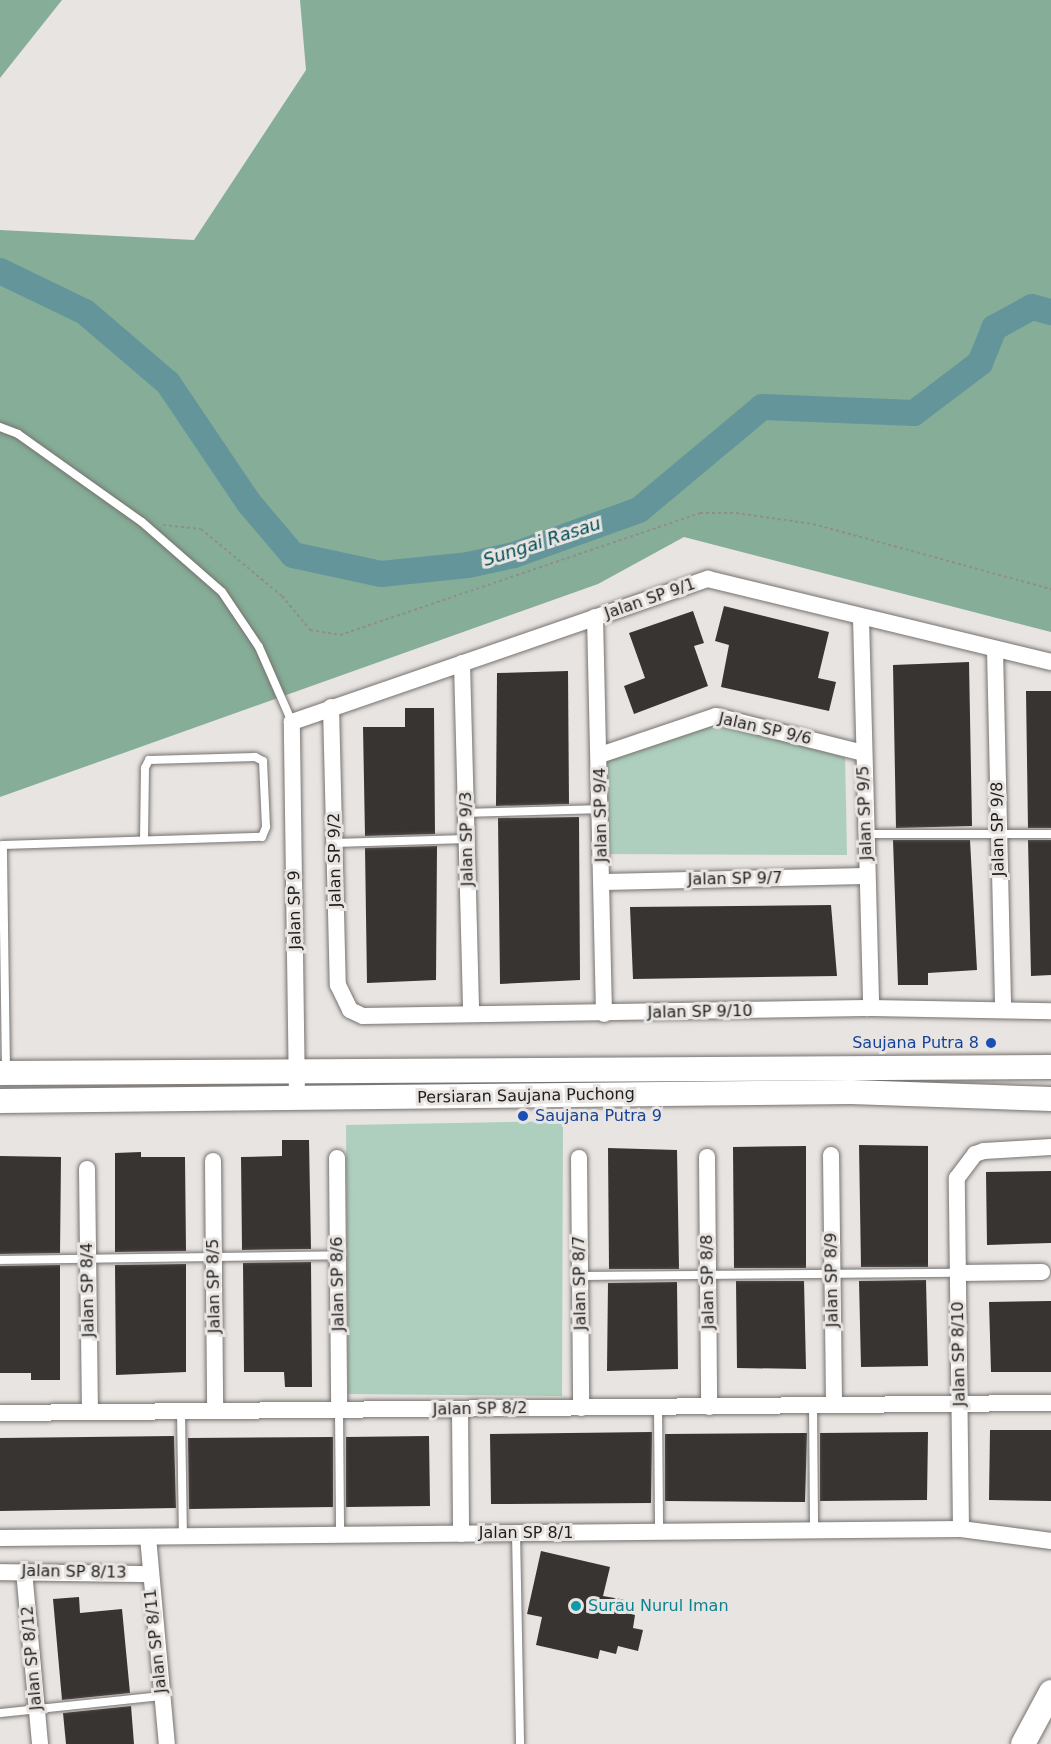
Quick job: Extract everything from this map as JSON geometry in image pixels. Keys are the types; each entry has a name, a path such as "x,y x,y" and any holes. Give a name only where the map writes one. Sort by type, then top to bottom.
{"street":[{"name":"Jalan SP 9/1","path":"292,722 708,579 861,618 1051,662"},
{"name":"Jalan SP 9/4","path":"595,617 600,755 604,1014"},
{"name":"Jalan SP 9/5","path":"861,618 871,1008"},
{"name":"Jalan SP 9/8","path":"995,650 1003,1008"},
{"name":"Jalan SP 9/3","path":"462,663 471,1014"},
{"name":"Jalan SP 9/2","path":"332,707 338,985 350,1010"},
{"name":"Jalan SP 9/6","path":"600,755 716,716 863,753"},
{"name":"Jalan SP 9","path":"292,722 297,1097"},
{"name":"Jalan SP 9/7","path":"602,882 867,876"},
{"name":"Jalan SP 9/10","path":"350,1010 370,1017 871,1008 1003,1008 1051,1011"},
{"name":"Persiaran Saujana Puchong","path":"3,1073 1051,1067"},
{"name":"Persiaran Saujana Puchong","path":"0,1101 851,1092 1051,1099"},
{"name":"Jalan SP 8/10","path":"961,1529 957,1178 975,1154 984,1151 1051,1147"},
{"name":"Jalan SP 8/9","path":"831,1155 834,1406"},
{"name":"Jalan SP 8/8","path":"707,1157 709,1407"},
{"name":"Jalan SP 8/6","path":"337,1158 339,1410"},
{"name":"Jalan SP 8/7","path":"579,1158 582,1408"},
{"name":"Jalan SP 8/5","path":"213,1161 215,1411"},
{"name":"Jalan SP 8/4","path":"87,1168 90,1412"},
{"path":"958,1273 1042,1272"},
{"name":"Jalan SP 8/2","path":"0,1413 1051,1404"},
{"path":"460,1409 461,1534"},
{"name":"Jalan SP 8/1","path":"0,1538 961,1529 1051,1541"},
{"name":"Jalan SP 8/11","path":"148,1537 149,1574 167,1744"},
{"name":"Jalan SP 8/12","path":"24,1571 40,1744"},
{"name":"Jalan SP 8/13","path":"0,1572 149,1574"},
{"path":"1023,1744 1051,1692"}],"lane":[{"path":"0,427 18,434 142,522 222,592 259,647 292,722"},
{"path":"3,1073 3,845 262,837 266,827 263,761 255,757 149,760 145,768 144,840"},
{"path":"467,813 601,809"},
{"path":"867,834 1051,834"},
{"path":"334,843 467,839"},
{"path":"0,1260 338,1255"},
{"path":"580,1276 958,1273"},
{"path":"813,1406 814,1531"},
{"path":"658,1407 659,1532"},
{"path":"339,1410 340,1535"},
{"path":"181,1412 183,1537"},
{"path":"516,1533 520,1744"},
{"path":"0,1713 162,1696"}],"path":[{"path":"142,522 201,528 282,596 310,630 340,635 700,513 736,513 813,524 1051,589"}],"green space":[{"path":"0,0 62,0 0,78"},
{"path":"300,0 1051,0 1051,632 684,537 598,584 0,797 0,230 194,240 306,70"},
{"path":"710,721 845,753 847,855 603,854 603,758"},
{"path":"563,1121 562,1396 348,1394 346,1125"}],"building":[{"path":"724,606 829,632 818,678 836,682 829,711 721,687 729,645 715,641"},
{"path":"693,611 704,643 694,646 708,686 634,714 624,686 645,678 629,633"},
{"path":"969,662 972,826 896,828 893,665"},
{"path":"568,671 569,804 496,806 497,673"},
{"path":"1026,691 1051,691 1051,828 1028,828"},
{"path":"405,708 434,708 435,834 365,836 363,727 405,727"},
{"path":"579,817 580,980 500,984 498,818"},
{"path":"893,840 970,840 977,970 928,973 928,985 898,985"},
{"path":"1028,840 1051,840 1051,975 1031,976"},
{"path":"437,846 436,980 367,983 365,848"},
{"path":"831,905 837,976 633,979 630,907"},
{"path":"282,1140 309,1140 311,1249 242,1250 241,1157 282,1156"},
{"path":"859,1145 928,1146 928,1267 861,1267"},
{"path":"806,1146 806,1268 734,1268 733,1147"},
{"path":"608,1148 677,1150 679,1269 609,1269"},
{"path":"141,1152 141,1157 185,1157 186,1251 115,1252 115,1153"},
{"path":"0,1156 61,1157 60,1253 0,1254"},
{"path":"1051,1171 1051,1243 987,1245 986,1172"},
{"path":"311,1262 312,1387 285,1387 284,1372 244,1372 243,1263"},
{"path":"186,1264 186,1372 116,1375 115,1265"},
{"path":"60,1265 60,1380 31,1380 31,1373 0,1373 0,1266"},
{"path":"926,1280 928,1366 861,1367 859,1281"},
{"path":"736,1281 804,1281 806,1369 737,1368"},
{"path":"677,1282 678,1369 607,1371 608,1283"},
{"path":"1051,1301 1051,1372 991,1372 989,1302"},
{"path":"990,1430 1051,1430 1051,1501 989,1500"},
{"path":"652,1432 651,1503 491,1504 490,1434"},
{"path":"928,1432 927,1500 820,1501 820,1433"},
{"path":"807,1433 805,1502 665,1501 665,1434"},
{"path":"174,1436 176,1508 0,1511 0,1438"},
{"path":"429,1436 430,1506 346,1507 346,1437"},
{"path":"333,1437 333,1507 189,1509 188,1438"},
{"name":"Surau Nurul Iman","path":"541,1551 610,1567 603,1596 626,1600 623,1612 635,1615 633,1628 643,1630 638,1651 618,1646 616,1654 600,1650 598,1659 536,1645 542,1617 527,1614"},
{"path":"79,1597 80,1613 122,1609 130,1693 62,1700 53,1599"},
{"path":"131,1706 134,1744 66,1744 63,1713"}],"waterway":[{"name":"Sungai Rasau","path":"0,271 85,312 168,383 249,503 293,555 381,574 468,565 514,555 639,510 762,407 914,413 980,363 994,328 1032,307 1051,312"}],"place":[{"name":"Saujana Putra 8","path":"991,1043"},
{"name":"Saujana Putra 9","path":"523,1116"},
{"name":"Surau Nurul Iman","path":"576,1606"}]}
